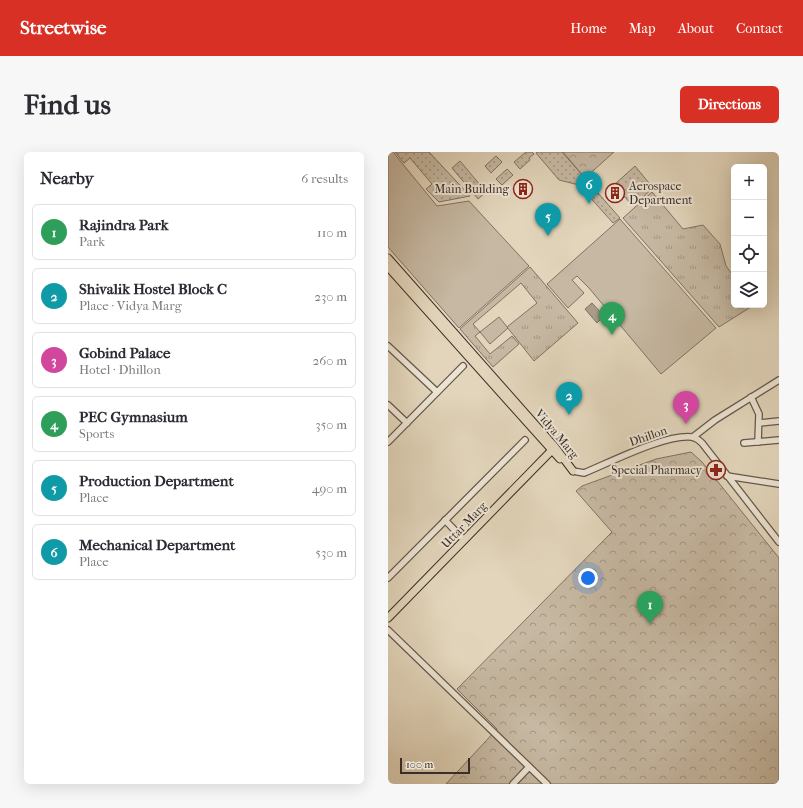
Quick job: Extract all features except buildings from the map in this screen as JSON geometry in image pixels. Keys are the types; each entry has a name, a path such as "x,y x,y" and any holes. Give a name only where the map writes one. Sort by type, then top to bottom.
{"main road":[{"name":"Vidya Marg","path":"388,258 553,449"},
{"name":"Vidya Marg","path":"388,267 573,471"},
{"name":"Uttar Marg","path":"388,617 553,449"}],"street":[{"path":"388,346 437,392"},
{"path":"388,442 463,366"},
{"path":"779,380 715,420 693,437 698,439 779,542"},
{"path":"751,397 757,409 759,423 758,442"},
{"path":"388,405 407,423"},
{"path":"759,423 779,421"},
{"name":"Dhillon","path":"573,471 584,473 650,446 673,439 693,437"},
{"path":"388,578 526,440"},
{"path":"744,443 779,440"},
{"path":"728,476 779,484"},
{"path":"445,520 464,540"},
{"path":"388,630 547,784"},
{"path":"513,784 529,767"}],"green space":[{"path":"388,152 393,152 437,206 469,201 529,266 459,328 388,247"},
{"path":"395,152 429,152 470,196 439,202 426,189 432,184 410,158 404,163"},
{"path":"526,152 532,152 534,154 520,169 514,162"},
{"path":"562,152 620,218 613,223 579,185 559,180 536,153"},
{"path":"563,152 614,152 585,178"},
{"path":"496,156 502,162 491,173 485,166"},
{"path":"460,161 486,192 478,199 452,168"},
{"path":"635,166 653,188 633,206 614,185"},
{"path":"507,169 513,175 502,185 496,179"},
{"path":"652,192 683,229 703,225 720,244 726,266 731,273 731,308 749,308 719,327 623,218"},
{"path":"620,219 716,328 661,374 589,288 577,276 572,280 584,293 568,308 547,284"},
{"path":"530,267 578,323 534,361 507,327 537,303 521,283 473,324 480,332 475,336 490,354 512,336 519,344 493,367 460,329"},
{"path":"499,317 508,328 490,344 480,332"},
{"path":"691,452 702,462 779,558 779,784 446,784 497,729 457,689 612,532 576,491 582,486 656,459"}],"water":[{"path":"592,303 604,316 597,323 585,309"}],"place":[{"name":"Main Building","path":"523,189"},
{"name":"Aerospace Department","path":"615,193"},
{"name":"Mechanical Department","path":"589,204"},
{"name":"Production Department","path":"548,236"},
{"name":"PEC Gymnasium","path":"612,335"},
{"name":"Shivalik Hostel Block C","path":"569,415"},
{"name":"Gobind Palace","path":"686,424"},
{"name":"Special Pharmacy","path":"716,470"},
{"name":"Rajindra Park","path":"650,624"}]}
